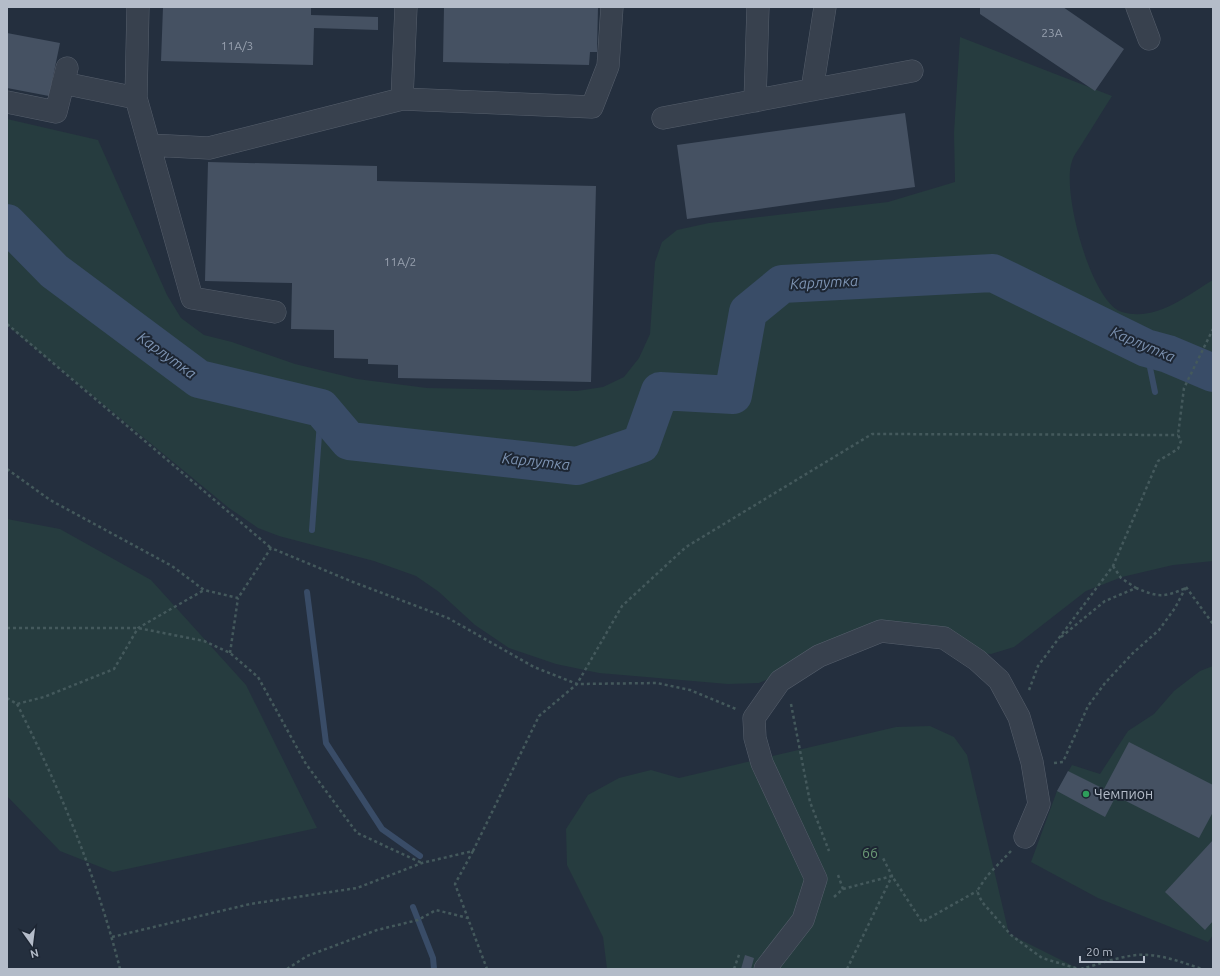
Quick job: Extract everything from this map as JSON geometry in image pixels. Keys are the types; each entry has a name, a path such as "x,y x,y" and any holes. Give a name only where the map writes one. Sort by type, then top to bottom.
{"lane":[{"path":"138,7 136,98 192,298 275,312"},
{"path":"402,99 406,7"},
{"path":"150,146 209,148 402,99 592,107 608,66 612,7"},
{"path":"755,101 758,7"},
{"path":"812,90 825,7"},
{"path":"1137,7 1149,39"},
{"path":"662,118 912,71"},
{"path":"7,102 56,112 65,75 136,98"},
{"path":"764,969 803,920 816,879 762,763 754,738 754,718 780,681 819,656 881,631 944,638 977,660 998,680 1019,717 1033,766 1039,804 1025,837"}],"path":[{"path":"7,324 271,548 353,582 448,618 534,667 577,684 657,683 690,690 754,718"},
{"path":"1019,717 1038,666 1113,566 1158,461 1178,449 1181,441 1178,435 1184,388 1206,340 1213,329"},
{"path":"487,969 455,884 473,851 539,716 577,684 622,606 686,547 872,434 1178,435"},
{"path":"7,468 50,500 172,566 204,590 238,598"},
{"path":"230,653 238,598 271,548"},
{"path":"1113,566 1121,578 1136,588 1153,595 1169,596 1186,587"},
{"path":"1186,587 1213,624"},
{"path":"1033,766 1063,762 1088,706 1105,683 1133,653 1159,630 1175,608 1186,587"},
{"path":"1059,639 1105,601 1136,588"},
{"path":"17,704 44,697 114,669 138,628 204,590"},
{"path":"7,628 138,628 204,641 230,653 258,677 306,764 357,833 422,863"},
{"path":"7,698 17,704 67,811 100,895 120,969"},
{"path":"790,700 810,802 830,853"},
{"path":"883,858 892,876 922,922 977,891 987,876 1025,837"},
{"path":"112,938 250,904 357,888 422,863 473,851"},
{"path":"835,867 843,889 892,876"},
{"path":"847,969 892,876"},
{"path":"977,891 982,902 1018,940 1042,958 1080,969 1118,959 1146,954 1176,960 1202,969"},
{"path":"287,969 307,956 377,930 418,920 436,910 468,918"},
{"path":"734,969 740,952"}],"green space":[{"path":"960,37 1112,96 1074,156 1070,175 1071,196 1081,244 1100,289 1110,304 1122,312 1135,314 1147,313 1170,306 1213,280 1213,561 1173,565 1122,577 1086,591 1014,647 991,654 969,652 896,637 787,671 759,683 728,684 599,673 556,664 509,648 475,625 439,592 416,576 374,561 279,536 258,528 229,508 7,325 7,119 98,140 167,295 181,318 204,335 232,342 295,364 357,379 427,388 577,391 603,387 624,377 639,358 650,334 655,262 662,242 677,230 709,223 888,202 955,182 954,133"},
{"path":"7,519 60,529 151,580 246,685 317,828 113,872 60,851 7,796"},
{"path":"1213,666 1213,935 1208,942 1098,898 1031,862 1057,791 1072,765 1100,774 1128,731 1154,714 1174,691 1200,671"},
{"name":"66","path":"930,726 954,737 967,755 1009,934 1079,969 607,969 603,937 567,865 566,829 588,795 619,778 651,770 679,778 896,727"}],"building":[{"path":"163,7 311,7 311,15 378,17 378,30 314,28 313,65 161,61"},
{"path":"444,7 598,7 597,52 590,52 589,65 443,62"},
{"path":"980,7 1063,7 1124,49 1095,91 980,14"},
{"path":"7,33 60,43 49,96 7,88"},
{"path":"905,113 915,187 687,219 677,145"},
{"path":"208,162 377,166 377,181 596,186 591,382 398,378 398,365 368,364 368,359 334,358 334,330 291,329 292,283 205,281"},
{"path":"1129,742 1213,785 1213,812 1199,838 1116,796 1105,817 1057,791 1068,771 1104,789"},
{"path":"1213,840 1213,921 1205,930 1165,892"},
{"path":"745,955 754,958 751,969 741,969"}],"waterway":[{"name":"Карлутка","path":"7,223 54,271 199,379 321,408 349,441 577,466 641,444 660,391 733,395 748,312 782,284 993,273 1146,348 1168,354 1213,373"},
{"path":"1146,348 1155,392"},
{"path":"312,530 321,408"},
{"path":"307,592 326,743 382,829 420,856"},
{"path":"413,907 433,958 434,969"}],"place":[{"name":"Чемпион","path":"1086,794"}]}
